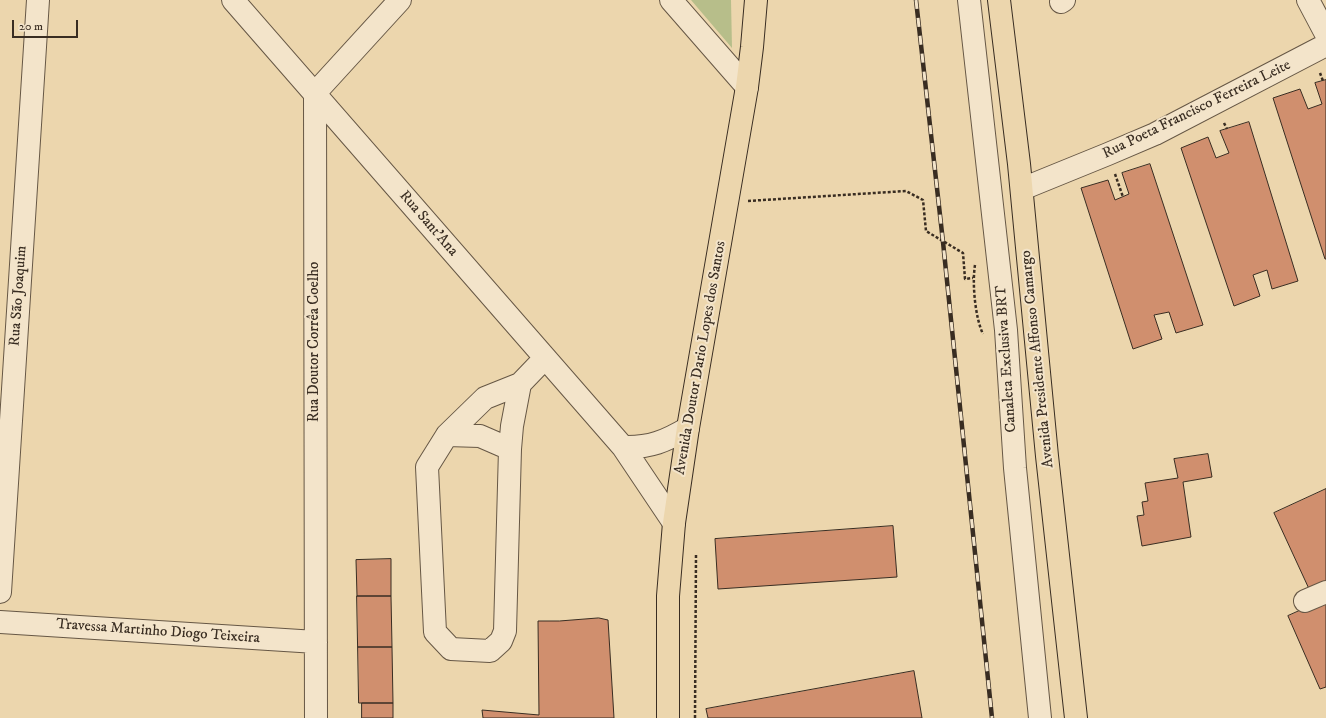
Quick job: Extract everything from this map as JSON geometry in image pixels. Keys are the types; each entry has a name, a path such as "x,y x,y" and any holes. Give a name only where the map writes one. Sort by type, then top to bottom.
{"main road":[{"name":"Avenida Doutor Dario Lopes dos Santos","path":"668,718 668,596 674,523 688,428 747,87 756,0"},
{"name":"Avenida Presidente Affonso Camargo","path":"999,0 1022,189 1048,463 1076,718"}],"street":[{"name":"Rua São Joaquim","path":"0,592 6,418 38,0"},
{"name":"Rua Sant'Ana","path":"233,0 623,447 674,523"},
{"path":"315,93 400,0"},
{"path":"671,0 747,87"},
{"name":"Canaleta Exclusiva BRT","path":"969,0 1006,330 1015,468 1040,718"},
{"path":"1308,0 1326,34"},
{"name":"Rua Poeta Francisco Ferreira Leite","path":"1022,189 1155,134 1326,45"},
{"name":"Rua Doutor Corrêa Coelho","path":"315,93 316,718"},
{"path":"520,384 512,426 510,450 505,631 501,641 490,651 451,649 435,632 427,467 447,435 485,398 520,384 546,358"},
{"path":"623,447 638,448 653,445 669,439 688,428"},
{"path":"447,435 480,436 510,450"},
{"path":"1305,601 1326,592"},
{"name":"Travessa Martinho Diogo Teixeira","path":"0,622 316,642"}],"path":[{"path":"746,201 906,191 923,200 926,232 963,253 965,279 973,278"},
{"path":"695,718 696,554"}],"green space":[{"path":"691,0 731,0 732,48"}],"building":[{"path":"1326,80 1325,259 1273,98 1300,89 1308,109 1322,104 1315,83"},
{"path":"1249,122 1298,281 1272,289 1267,270 1253,275 1260,296 1234,306 1181,148 1208,137 1216,158 1229,153 1220,131"},
{"path":"1150,164 1203,325 1176,333 1169,312 1154,315 1162,339 1133,349 1081,188 1108,180 1115,200 1129,194 1122,173"},
{"path":"1208,454 1212,477 1183,482 1191,537 1142,546 1137,516 1144,515 1142,502 1148,501 1145,483 1178,478 1174,459"},
{"path":"1326,489 1326,584 1310,591 1274,513"},
{"path":"893,526 897,577 718,589 715,539"},
{"path":"391,559 391,596 357,596 356,560"},
{"path":"357,596 391,596 392,647 358,647"},
{"path":"1326,599 1326,687 1320,689 1288,616"},
{"path":"599,618 608,620 614,718 483,718 482,710 539,715 538,621"},
{"path":"358,647 392,647 393,703 359,703"},
{"path":"914,671 922,718 708,718 706,709"},
{"path":"362,703 393,703 393,718 362,718"}],"railway":[{"path":"916,0 943,242 992,718"}]}
